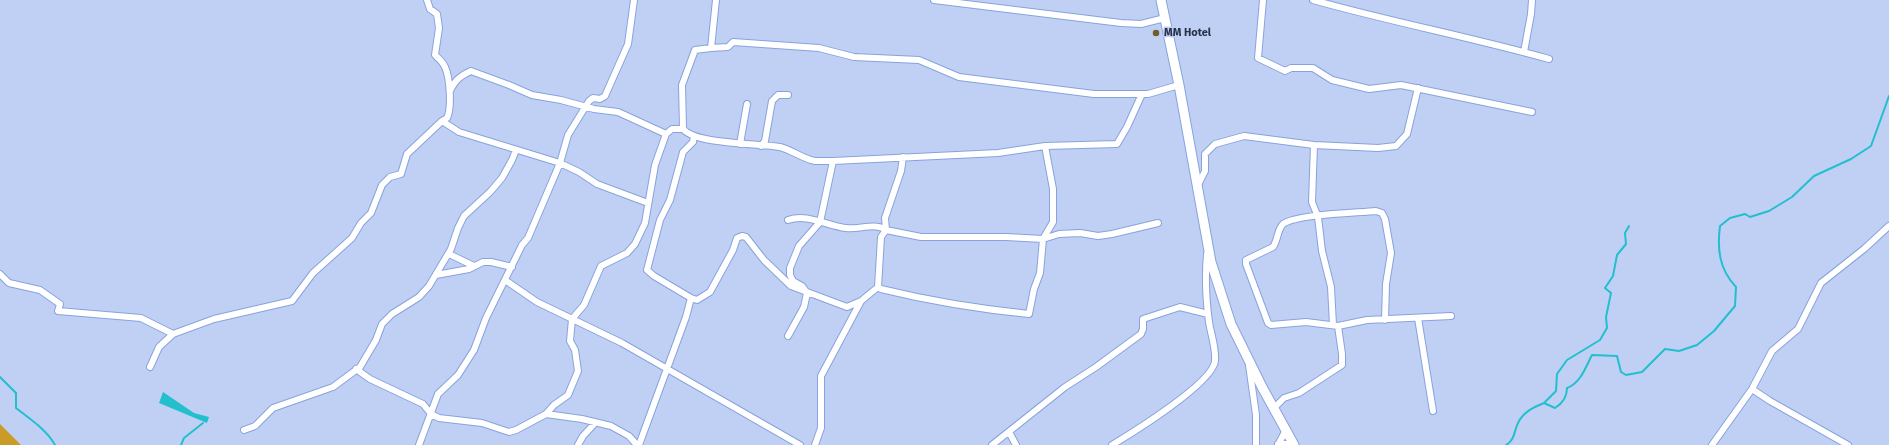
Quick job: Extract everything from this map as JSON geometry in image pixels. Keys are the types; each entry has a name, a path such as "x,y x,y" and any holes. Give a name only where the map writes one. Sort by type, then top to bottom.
{"main road":[{"path":"1161,0 1179,85 1211,262 1231,324 1294,444"}],"street":[{"path":"150,367 159,347 173,334 214,319 292,301 313,273 352,238 371,213 382,185 390,178 401,174 407,154 447,118 450,112 450,92 445,66 435,55 439,28 437,14 430,9 427,0"},
{"path":"419,445 432,414 438,394 458,375 474,350 486,318 522,245 528,238 560,163 568,135 585,107 593,98 600,99 605,96 628,44 634,0"},
{"path":"711,48 716,0"},
{"path":"934,0 1122,24 1141,24 1165,18"},
{"path":"1263,0 1258,58 1285,71 1291,68 1313,68 1332,80 1369,89 1401,85 1532,112"},
{"path":"1313,0 1360,13 1488,42 1549,59"},
{"path":"1524,52 1532,0"},
{"path":"684,129 682,85 695,50 728,46 733,42 819,48 854,57 919,60 959,77 1094,94 1148,94 1179,85"},
{"path":"450,92 454,82 461,75 471,72 509,85 532,95 561,100 585,107 618,112 666,134"},
{"path":"1198,185 1205,172 1205,154 1215,144 1244,136 1314,145 1378,148 1396,146 1406,134 1418,88"},
{"path":"356,369 374,381 423,404 432,414 439,418 457,422 468,420 509,432 516,430 546,414 554,405 568,395 578,371 575,350 570,341 572,319 584,305 601,266 627,253 635,244 645,223 656,165 666,134 672,129 684,129 694,136 740,144 780,147 814,160 833,161 998,152 1045,146 1117,144 1127,127 1142,94"},
{"path":"761,146 765,141 772,101 778,96 788,96"},
{"path":"740,144 747,104"},
{"path":"442,121 459,132 560,163 579,172 597,184 648,203"},
{"path":"694,136 693,142 684,152 670,200 660,220 647,270 654,276 697,300 710,292 733,250 737,238 742,236 746,237 764,260 792,286 847,307 861,301 878,287 881,237 886,230 885,218 902,171 903,157"},
{"path":"1274,408 1284,398 1299,392 1342,365 1342,354 1336,326 1331,287 1322,251 1318,216 1312,202 1314,145"},
{"path":"878,287 922,299 981,309 1029,314 1034,289 1040,273 1043,239 1053,222 1052,189 1045,146"},
{"path":"244,430 255,426 273,408 333,387 360,367 376,340 382,324 392,314 419,297 436,275 449,254 464,216 490,192 502,178 516,150"},
{"path":"788,336 804,307 807,293 802,286 793,281 790,275 790,268 799,246 820,222 833,161"},
{"path":"1385,320 1386,284 1391,253 1385,219 1382,213 1376,211 1305,217 1286,223 1280,227 1273,247 1246,260 1246,264 1269,324 1306,322 1336,326 1367,320 1385,320 1451,316"},
{"path":"788,220 806,218 847,228 878,226 886,230 921,237 1006,236 1043,239 1059,234 1080,233 1098,236 1158,223"},
{"path":"1710,444 1752,389 1772,351 1798,329 1821,283 1864,249 1889,226"},
{"path":"1112,445 1189,393 1215,363 1215,347 1208,314 1206,257 1208,243"},
{"path":"449,254 474,266"},
{"path":"436,275 469,269 483,262 491,262 512,267"},
{"path":"0,274 9,283 40,290 60,304 58,311 141,318 173,334"},
{"path":"505,280 537,302 622,343 800,445"},
{"path":"546,414 582,419 611,426 629,436 638,445 666,367 682,330 691,298"},
{"path":"815,445 821,428 821,376 861,301"},
{"path":"992,445 1065,387 1096,367 1141,334 1143,329 1143,319 1180,307 1208,314"},
{"path":"1418,318 1433,411"},
{"path":"1248,358 1256,414 1256,445"},
{"path":"1752,389 1770,401 1848,445"},
{"path":"578,445 583,436 595,423"},
{"path":"1278,445 1286,430"},
{"path":"1009,432 1016,445"},
{"path":"1278,445 1294,444"}],"shaded area":[{"path":"163,392 194,413 209,417 207,423 159,403"},
{"path":"0,424 21,445 0,445"}],"waterway":[{"path":"1506,445 1511,441 1520,419 1526,413 1544,403 1555,408 1564,400 1567,388 1576,382 1592,355 1617,356 1621,372 1626,375 1642,372 1665,349 1679,351 1697,345 1714,331 1735,306 1736,287 1726,273 1720,258 1720,226 1730,218 1745,214 1750,217 1769,211 1792,197 1814,176 1851,159 1871,146 1889,96"},
{"path":"1544,403 1556,391 1557,374 1567,360 1600,340 1607,328 1606,317 1611,293 1605,288 1613,276 1617,255 1626,244 1625,233 1629,226"},
{"path":"0,377 16,393 16,408 48,434 55,445"},
{"path":"181,445 184,438 203,423"}],"place":[{"name":"MM Hotel","path":"1156,33"}]}
